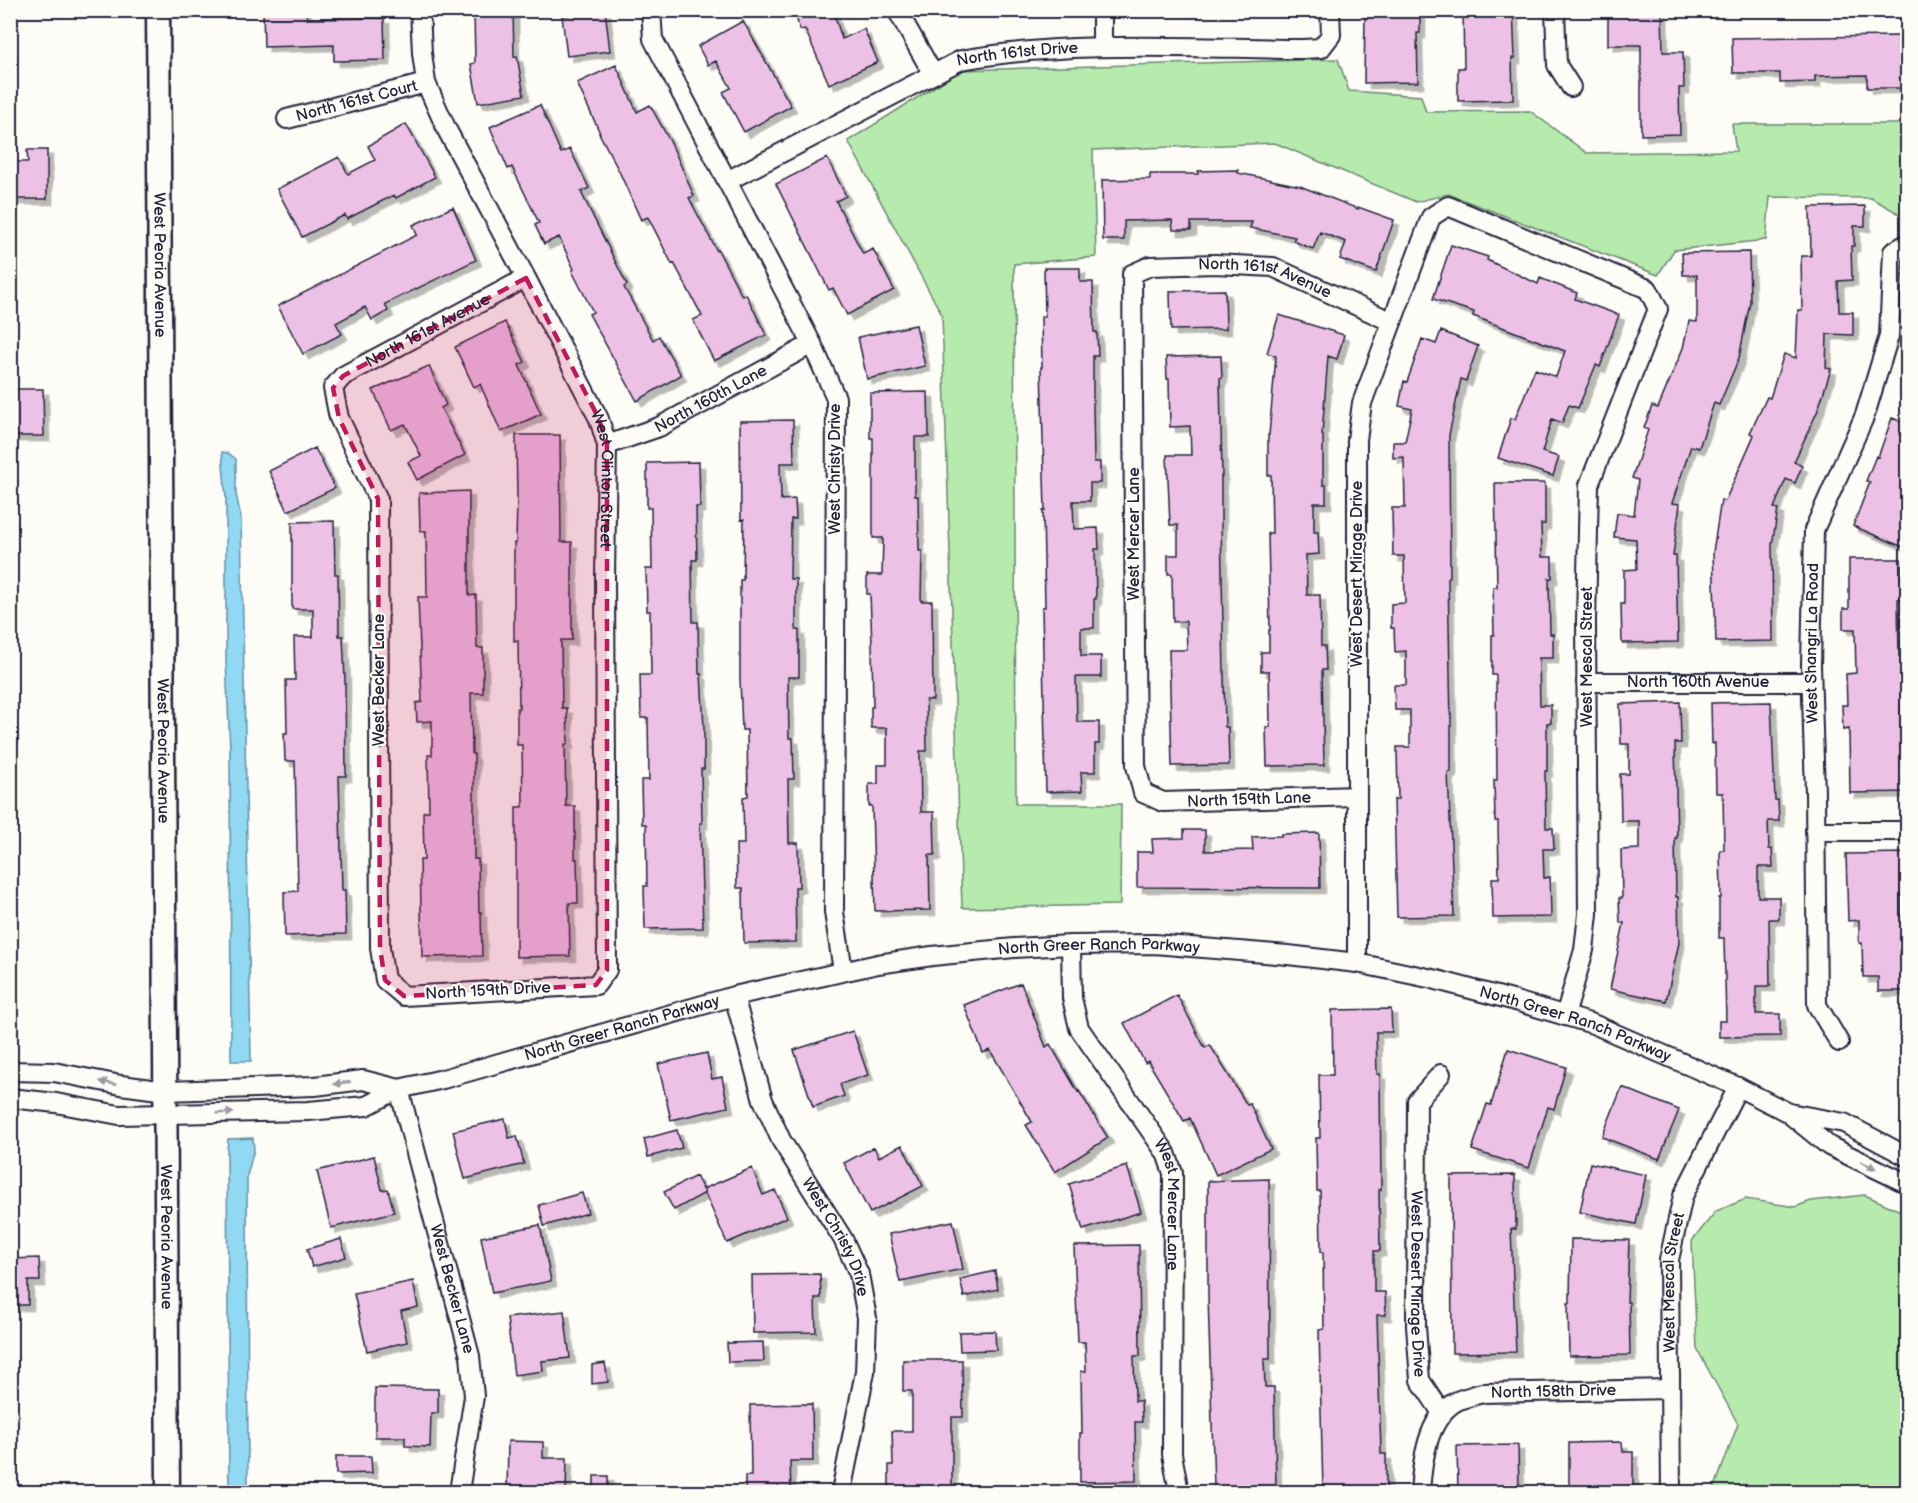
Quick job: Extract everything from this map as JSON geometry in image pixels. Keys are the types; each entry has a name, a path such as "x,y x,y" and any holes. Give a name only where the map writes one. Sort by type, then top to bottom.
{"main road":[{"name":"West Peoria Avenue","path":"158,10 168,1492"}],"street":[{"name":"West Clinton Street","path":"420,10 426,83 447,130 599,419 607,445 605,601 607,970 596,985"},
{"name":"West Christy Drive","path":"651,10 653,39 812,344 836,398 834,912 843,971"},
{"path":"897,10 933,74"},
{"path":"1102,10 1102,47"},
{"name":"North 161st Drive","path":"727,181 961,60 997,53 1102,47 1321,48 1331,35 1330,10"},
{"path":"1555,10 1557,65 1571,87"},
{"name":"North 161st Court","path":"287,119 426,83"},
{"name":"West Mescal Street","path":"1448,206 1648,289 1659,309 1589,485 1586,682 1588,914 1584,950 1565,1016"},
{"name":"West Desert Mirage Drive","path":"1357,963 1357,440 1362,403 1431,217 1448,206"},
{"name":"West Shangri La Road","path":"1839,1042 1816,1005 1811,682 1814,530 1865,415 1888,336 1900,248"},
{"name":"North 161st Avenue","path":"1132,273 1150,266 1215,264 1273,267 1392,322"},
{"name":"West Mercer Lane","path":"1132,273 1136,766 1143,793"},
{"name":"North 161st Avenue","path":"333,388 343,376 526,278"},
{"name":"North 160th Lane","path":"607,445 659,427 812,344"},
{"name":"West Becker Lane","path":"333,388 339,418 378,499 380,948 385,980"},
{"name":"North 160th Avenue","path":"1586,682 1811,682"},
{"name":"North 159th Lane","path":"1143,793 1163,802 1357,796"},
{"path":"1815,831 1908,831"},
{"name":"North Greer Ranch Parkway","path":"10,1098 56,1103 119,1115 308,1111 366,1106 399,1089 443,1079 734,996 843,971 932,956 1071,945 1154,944 1357,963 1433,980 1565,1016 1612,1032 1738,1087 1787,1112 1829,1146 1908,1184"},
{"name":"West Mercer Lane","path":"1071,945 1072,998 1079,1028 1166,1153 1173,1173 1172,1455 1179,1492"},
{"name":"North 159th Drive","path":"385,980 404,996 596,985"},
{"name":"West Christy Drive","path":"734,996 763,1100 781,1140 843,1239 859,1274 867,1318 865,1372 841,1492"},
{"name":"North Greer Ranch Parkway","path":"10,1071 54,1072 166,1091 315,1086 363,1080 399,1089"},
{"name":"West Desert Mirage Drive","path":"1441,1074 1417,1101 1416,1326 1420,1380 1442,1413"},
{"name":"West Mescal Street","path":"1671,1492 1669,1260 1683,1196 1738,1087"},
{"name":"West Becker Lane","path":"399,1089 470,1356 474,1396 459,1492"},
{"name":"North Greer Ranch Parkway","path":"1787,1112 1844,1124 1908,1157"},
{"name":"North 158th Drive","path":"1442,1413 1455,1402 1482,1393 1670,1389"},
{"path":"1420,1492 1430,1434 1442,1413"}],"highlighted area":[{"path":"526,278 599,419 607,445 607,970 596,985 404,996 385,980 380,948 378,499 339,418 333,388 343,376"}],"green space":[{"path":"1338,59 1349,91 1421,96 1426,112 1530,111 1587,153 1736,151 1732,124 1907,124 1907,218 1871,198 1770,197 1766,240 1674,250 1658,275 1448,194 1416,202 1275,143 1093,150 1096,257 1014,264 1016,804 1121,804 1120,905 962,908 942,315 848,141 961,70"},
{"path":"1865,1195 1907,1214 1907,1492 1713,1492 1738,1424 1697,1349 1692,1241 1716,1211 1746,1199 1795,1207 1811,1201"}],"water":[{"path":"222,452 236,459 236,494 241,518 251,1061 231,1061 230,750 226,660 226,499"},
{"path":"253,1138 254,1149 247,1176 248,1492 229,1492 227,1151 228,1139"}],"building":[{"path":"263,10 306,10 307,19 384,18 385,60 334,61 334,45 264,47"},
{"path":"474,10 513,10 514,57 517,56 524,95 478,103 471,64 475,63"},
{"path":"605,10 610,51 567,56 562,16"},
{"path":"794,10 833,10 842,39 864,29 878,62 829,84 805,29 800,30"},
{"path":"1385,10 1420,10 1420,33 1417,33 1418,82 1364,83 1365,13 1385,13"},
{"path":"1463,10 1513,10 1515,58 1512,58 1513,100 1458,101 1458,68 1464,68"},
{"path":"1608,11 1662,11 1663,52 1683,52 1684,88 1679,88 1680,134 1641,135 1641,45 1608,45"},
{"path":"743,21 791,106 744,132 723,92 731,88 716,61 708,65 698,46"},
{"path":"1901,36 1901,88 1867,88 1867,75 1815,76 1815,82 1780,83 1780,73 1733,73 1732,38"},
{"path":"616,65 637,112 650,105 672,145 694,196 689,198 742,296 746,294 766,335 714,361 693,320 702,316 648,217 641,220 577,83"},
{"path":"540,105 561,153 570,149 589,188 581,192 627,285 624,287 653,340 659,336 681,375 637,401 589,314 593,312 572,271 574,269 559,237 544,244 535,225 539,223 512,167 508,169 490,127"},
{"path":"406,124 435,177 396,198 394,195 347,219 345,215 302,237 277,189 339,157 348,174 375,160 368,146"},
{"path":"27,150 47,150 47,199 10,199 10,162 28,162"},
{"path":"827,158 846,196 836,201 863,254 873,249 894,290 847,315 833,288 829,290 776,184"},
{"path":"1238,170 1238,173 1300,186 1358,209 1358,207 1394,220 1376,272 1340,259 1346,242 1320,232 1313,249 1293,241 1295,237 1250,228 1252,222 1191,222 1191,230 1173,230 1172,220 1124,221 1124,240 1103,240 1102,180 1150,179 1150,174 1198,174 1198,171"},
{"path":"1865,206 1865,226 1854,226 1854,246 1851,246 1852,280 1838,281 1839,312 1853,312 1853,335 1827,334 1826,368 1831,369 1818,410 1794,462 1802,466 1795,483 1786,479 1774,508 1778,509 1772,545 1773,641 1716,642 1713,552 1721,500 1725,501 1754,435 1750,433 1767,397 1770,398 1784,354 1796,358 1798,310 1802,310 1801,256 1811,256 1810,207"},
{"path":"453,207 476,260 385,304 388,311 372,320 365,307 336,323 342,334 303,354 278,306 417,235 413,225"},
{"path":"1451,245 1488,257 1487,260 1538,284 1540,278 1577,293 1575,299 1619,315 1600,367 1596,365 1578,408 1569,405 1562,423 1552,419 1542,452 1559,457 1553,476 1498,458 1511,418 1515,419 1535,369 1556,377 1565,351 1473,316 1474,312 1433,299"},
{"path":"1749,252 1750,302 1739,358 1719,405 1714,403 1699,448 1691,446 1672,503 1680,504 1673,556 1676,556 1678,642 1622,643 1621,604 1624,604 1624,570 1637,569 1636,539 1614,537 1617,513 1634,515 1638,480 1632,478 1648,430 1644,428 1652,406 1658,408 1683,348 1689,321 1697,322 1697,275 1683,275 1682,253"},
{"path":"1044,268 1080,268 1080,282 1093,282 1094,332 1097,332 1098,356 1093,356 1094,462 1100,462 1100,483 1090,483 1090,501 1073,501 1074,529 1098,528 1099,549 1095,549 1094,628 1081,628 1081,656 1101,656 1101,677 1076,677 1077,722 1099,722 1099,744 1095,744 1095,772 1081,772 1082,791 1046,792 1042,607 1045,607 1043,511 1045,511 1041,367 1041,317 1045,317"},
{"path":"1225,290 1226,329 1171,330 1170,291"},
{"path":"1279,315 1344,335 1337,359 1328,356 1322,435 1323,485 1326,485 1326,503 1314,503 1314,532 1318,532 1319,554 1306,555 1307,595 1320,595 1321,646 1325,646 1326,670 1322,670 1324,765 1267,766 1266,727 1270,727 1269,671 1261,671 1261,652 1269,652 1268,533 1272,533 1268,435 1276,356 1267,353"},
{"path":"505,322 525,362 519,365 541,414 501,432 480,384 474,387 455,347"},
{"path":"916,325 925,366 867,379 858,337"},
{"path":"1441,331 1478,346 1466,381 1461,379 1449,435 1450,577 1448,577 1451,772 1448,772 1454,916 1397,917 1394,799 1398,799 1397,747 1410,747 1410,710 1395,710 1394,685 1406,685 1406,651 1395,652 1394,628 1391,628 1391,604 1405,603 1404,556 1393,556 1392,508 1405,508 1404,457 1393,458 1393,442 1405,442 1412,409 1399,406 1404,381 1407,382 1422,339 1436,344"},
{"path":"1221,356 1221,524 1225,727 1228,727 1229,765 1172,766 1169,650 1187,650 1186,621 1173,622 1172,574 1168,574 1168,555 1178,555 1178,525 1170,525 1167,455 1191,455 1190,426 1170,427 1166,357"},
{"path":"429,366 446,405 441,408 465,455 417,480 408,462 421,456 405,424 391,430 373,390"},
{"path":"10,389 43,389 44,436 10,436"},
{"path":"928,392 929,437 915,437 915,496 918,496 919,551 922,551 921,601 932,601 933,700 926,700 927,751 920,751 921,812 934,812 935,855 929,855 930,910 875,911 872,806 869,806 869,784 878,784 878,765 887,765 887,728 871,728 872,645 867,575 882,575 883,538 873,538 873,438 870,438 870,393"},
{"path":"1892,418 1908,424 1908,536 1903,547 1853,526 1870,482 1866,481 1876,456 1878,457"},
{"path":"793,420 794,463 780,463 781,500 795,499 796,519 791,519 790,579 796,579 799,677 788,677 789,738 793,738 794,779 788,779 789,843 798,843 799,887 795,887 796,942 744,943 743,888 737,888 736,844 744,844 743,797 748,796 747,730 742,730 740,678 740,580 743,580 744,519 741,520 740,421"},
{"path":"516,435 560,435 561,542 572,542 572,640 561,640 562,708 567,708 566,806 575,806 575,859 577,859 578,903 569,903 570,956 516,957 516,807 523,807 522,745 517,745 518,640 514,641"},
{"path":"315,448 335,488 288,511 269,471"},
{"path":"699,462 700,507 696,507 697,560 692,560 693,622 698,622 699,674 701,674 704,728 704,769 701,769 702,823 700,823 703,928 645,929 646,824 642,824 641,780 649,780 648,718 641,718 640,675 651,675 650,611 647,611 646,569 652,569 651,508 647,508 647,463"},
{"path":"1495,483 1545,483 1545,524 1541,524 1542,557 1552,557 1552,578 1549,578 1553,658 1539,658 1540,705 1551,705 1551,723 1547,723 1547,771 1545,771 1546,828 1553,828 1554,849 1543,849 1544,878 1550,877 1551,917 1493,918 1492,878 1499,878 1498,821 1495,821 1494,780 1497,780 1496,675 1492,675 1493,587 1497,587"},
{"path":"469,491 469,596 476,595 477,648 483,648 483,693 471,693 472,754 474,754 474,859 478,859 482,956 422,957 420,860 424,860 423,812 429,811 428,755 432,755 432,721 417,722 416,703 422,702 418,597 427,597 426,531 420,531 419,493"},
{"path":"334,521 339,636 343,636 345,679 346,776 339,776 342,890 345,890 346,934 285,936 284,892 298,891 295,761 285,761 286,680 295,680 294,637 313,637 313,609 292,609 292,522"},
{"path":"1849,559 1901,559 1902,599 1898,599 1899,656 1901,656 1902,753 1908,753 1908,792 1850,793 1849,729 1843,730 1842,705 1847,705 1846,674 1856,673 1855,629 1843,629 1843,609 1849,609"},
{"path":"1680,702 1681,743 1675,743 1676,897 1678,897 1679,943 1666,1001 1610,989 1624,923 1620,923 1621,850 1639,849 1639,821 1621,821 1620,774 1629,774 1629,744 1621,744 1620,704"},
{"path":"1771,702 1775,800 1778,800 1779,821 1768,821 1769,849 1772,849 1773,867 1758,867 1758,897 1779,897 1779,919 1769,919 1770,986 1756,986 1756,1014 1780,1014 1780,1036 1719,1037 1719,1021 1726,1021 1724,938 1719,938 1720,850 1724,850 1723,793 1716,793 1711,703"},
{"path":"1184,830 1205,830 1205,851 1253,850 1252,837 1319,833 1320,888 1137,887 1137,852 1153,852 1152,839 1184,838"},
{"path":"1905,853 1906,895 1901,895 1902,950 1908,950 1908,991 1878,991 1878,977 1863,977 1859,920 1848,921 1846,854"},
{"path":"1021,983 1046,1047 1050,1044 1108,1138 1055,1172 1026,1125 1032,1122 990,1050 983,1053 964,1005"},
{"path":"1177,995 1205,1048 1210,1045 1247,1105 1250,1104 1271,1149 1216,1175 1190,1118 1184,1121 1148,1061 1145,1063 1124,1023"},
{"path":"1391,1009 1392,1032 1376,1032 1377,1074 1380,1074 1381,1190 1379,1190 1380,1251 1374,1251 1374,1292 1385,1292 1386,1315 1377,1315 1381,1454 1386,1454 1386,1492 1323,1492 1319,1330 1324,1329 1323,1252 1321,1252 1320,1191 1317,1191 1316,1138 1320,1138 1319,1075 1333,1075 1332,1010"},
{"path":"853,1031 868,1075 840,1084 844,1096 813,1107 794,1050"},
{"path":"1508,1049 1566,1067 1554,1109 1548,1107 1529,1168 1472,1150 1487,1104 1491,1105"},
{"path":"707,1053 712,1079 722,1077 728,1107 671,1120 658,1064"},
{"path":"1622,1087 1679,1110 1659,1159 1602,1137"},
{"path":"505,1119 509,1138 517,1136 524,1164 465,1179 453,1131"},
{"path":"677,1130 682,1148 648,1157 644,1139"},
{"path":"902,1145 923,1186 870,1213 844,1163 874,1147 879,1157"},
{"path":"374,1156 382,1190 388,1189 394,1212 331,1228 317,1171"},
{"path":"1590,1163 1646,1175 1636,1224 1580,1212"},
{"path":"1127,1166 1141,1212 1083,1230 1069,1184"},
{"path":"752,1168 763,1195 775,1190 787,1217 727,1243 703,1189"},
{"path":"1515,1175 1516,1229 1511,1229 1516,1352 1452,1353 1451,1176"},
{"path":"696,1176 705,1193 674,1210 664,1192"},
{"path":"1269,1179 1270,1359 1264,1359 1265,1387 1274,1387 1276,1486 1214,1487 1208,1296 1208,1181"},
{"path":"582,1193 588,1213 544,1226 539,1205"},
{"path":"953,1221 963,1269 900,1282 889,1234"},
{"path":"540,1225 551,1281 492,1293 481,1237"},
{"path":"341,1239 346,1257 312,1267 307,1249"},
{"path":"1571,1239 1629,1240 1627,1302 1629,1302 1630,1355 1569,1356 1568,1303 1570,1303"},
{"path":"1139,1245 1140,1356 1134,1356 1135,1401 1141,1401 1142,1422 1135,1422 1136,1481 1080,1482 1081,1371 1086,1371 1085,1342 1078,1342 1074,1246"},
{"path":"39,1258 40,1281 28,1281 28,1305 10,1305 10,1259"},
{"path":"995,1271 998,1289 964,1297 960,1279"},
{"path":"820,1274 821,1298 815,1298 816,1332 753,1333 752,1275"},
{"path":"413,1281 418,1307 401,1311 407,1342 367,1351 354,1294"},
{"path":"564,1311 570,1358 542,1361 543,1371 514,1375 507,1318"},
{"path":"995,1331 996,1350 960,1351 959,1332"},
{"path":"763,1342 764,1361 728,1362 727,1343"},
{"path":"903,1360 962,1360 963,1417 952,1417 952,1488 889,1488 889,1465 893,1465 892,1431 912,1431 912,1391 903,1391"},
{"path":"605,1363 608,1382 592,1384 592,1365"},
{"path":"375,1388 438,1389 438,1413 431,1413 430,1447 405,1446 405,1437 375,1437"},
{"path":"812,1404 813,1461 790,1461 791,1492 745,1492 745,1476 751,1476 750,1405"},
{"path":"508,1441 543,1442 543,1458 567,1458 566,1492 507,1492"},
{"path":"1622,1442 1623,1452 1633,1452 1633,1492 1569,1492 1569,1443"},
{"path":"1518,1445 1519,1492 1458,1492 1457,1446"},
{"path":"336,1456 371,1456 372,1473 336,1474"},
{"path":"594,1476 608,1476 608,1492 594,1492"}]}
